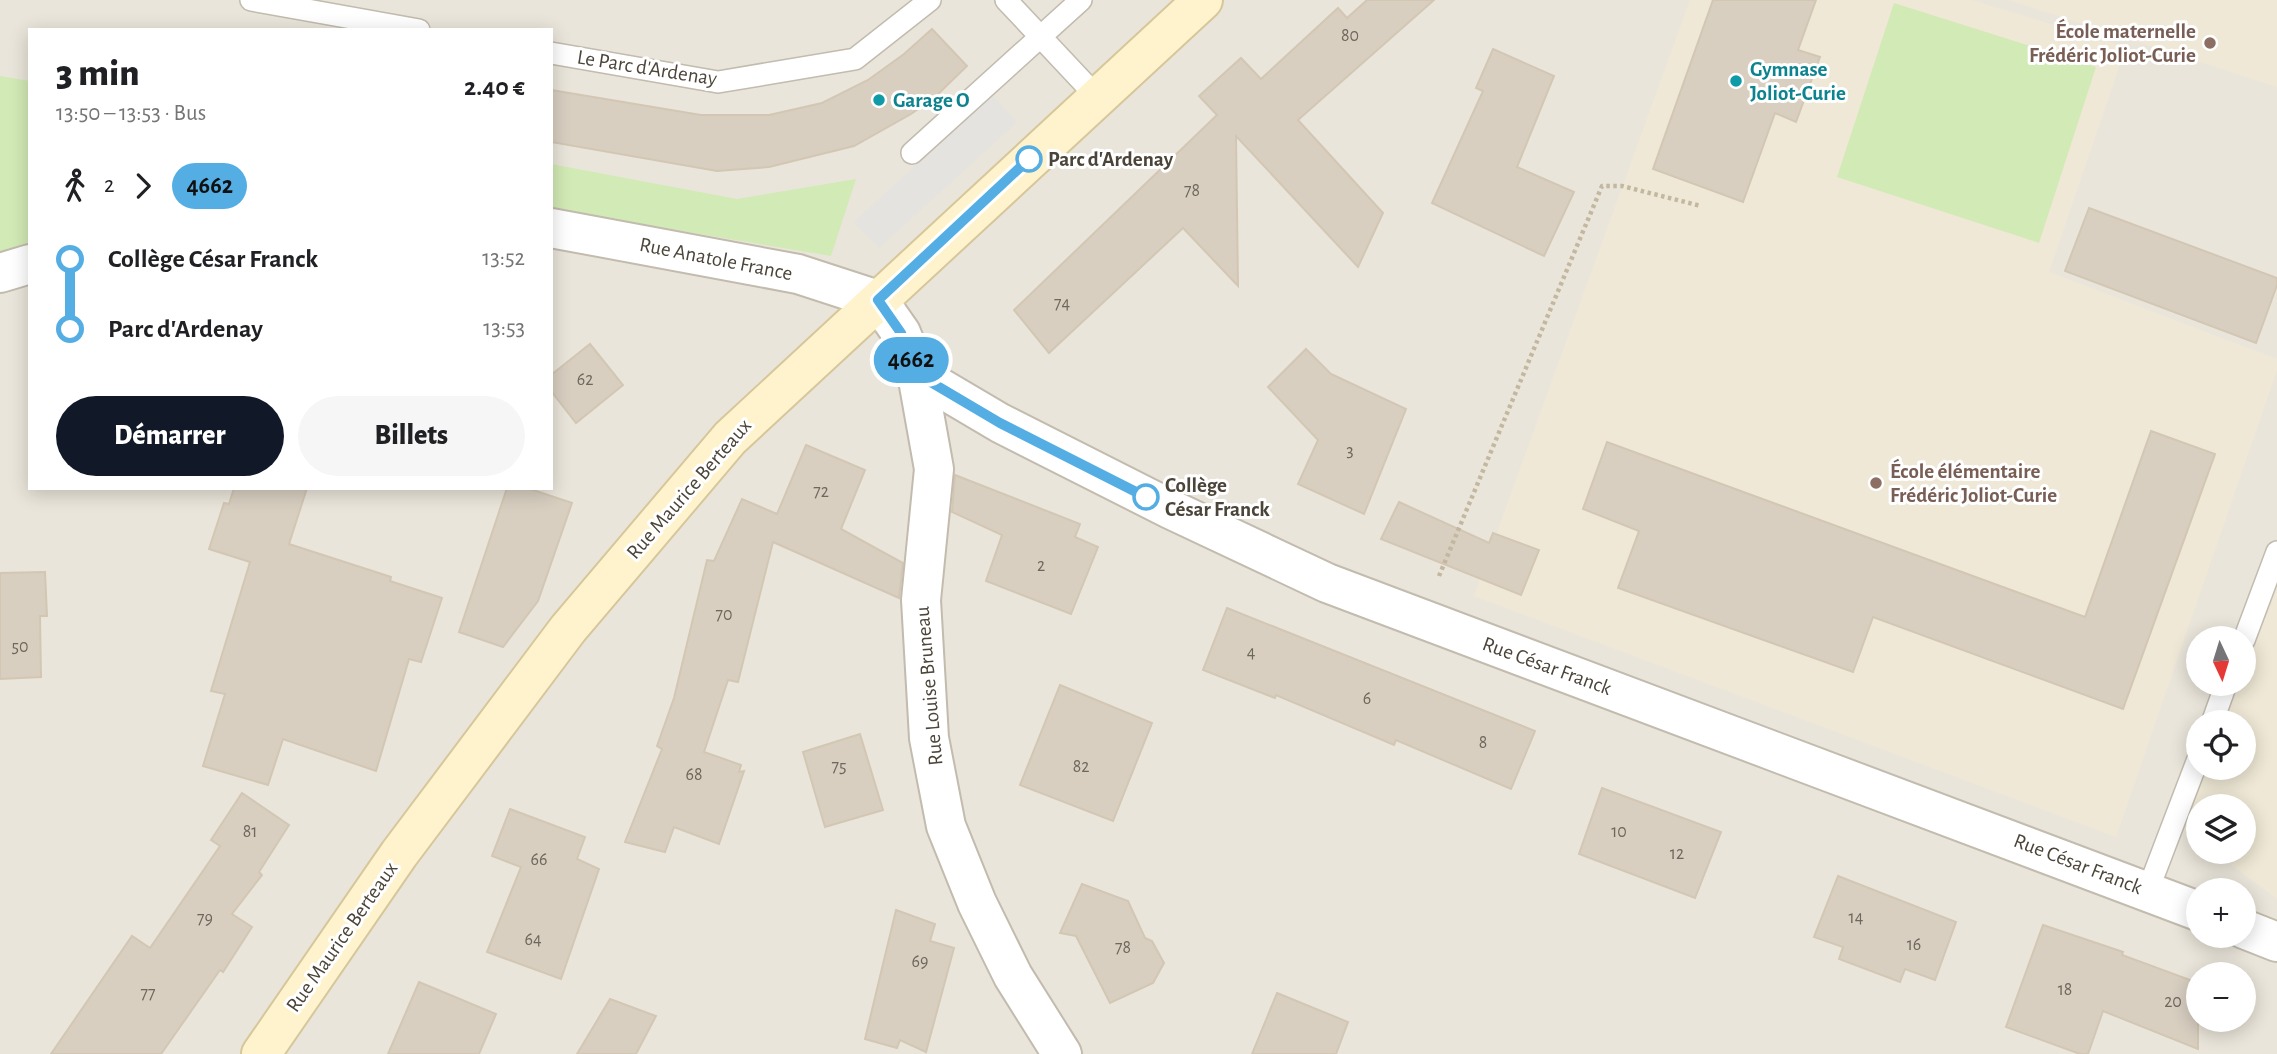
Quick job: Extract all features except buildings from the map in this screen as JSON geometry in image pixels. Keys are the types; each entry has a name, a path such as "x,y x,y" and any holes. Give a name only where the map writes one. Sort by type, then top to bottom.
{"main road":[{"name":"Rue Maurice Berteaux","path":"261,1054 399,854 568,629 730,438 1203,0"}],"street":[{"name":"Rue Anatole France","path":"553,228 798,274 878,300"},
{"path":"0,273 28,265"},
{"name":"Rue Louise Bruneau","path":"878,300 901,333 917,374 934,469 922,600 929,738 946,826 978,903 1013,976 1062,1054"},
{"name":"Rue César Franck","path":"917,374 1000,423 1170,509 1327,583 2186,906"},
{"path":"2256,934 2277,942"}],"lane":[{"path":"251,0 408,28"},
{"name":"Le Parc d'Ardenay","path":"553,53 718,82 855,58 930,0"},
{"path":"1006,0 1098,98"},
{"path":"912,153 1081,0"},
{"path":"2249,626 2277,552"},
{"path":"2148,890 2190,780"}],"path":[{"path":"1422,618 1602,186 1622,186 1701,206"}],"shaded area":[{"path":"0,0 2277,0 2277,1054 0,1054"},
{"name":"École élémentaire Frédéric Joliot-Curie","path":"1690,0 1972,0 2126,47 2049,272 2277,359 2277,370 2189,626 2186,626 2186,634 2116,837 1474,596"},
{"name":"École maternelle Frédéric Joliot-Curie","path":"2009,0 2277,0 2277,87"},
{"path":"992,95 1017,122 879,248 854,222"},
{"path":"2277,589 2277,899 2256,883 2256,878 2249,878 2230,864 2256,864 2256,794 2197,794 2202,780 2256,780 2256,710 2229,710 2235,696 2256,696 2256,643"}],"green space":[{"path":"1894,3 2096,67 2039,243 1837,177"},
{"path":"0,76 28,81 28,254 0,264"},
{"path":"553,164 737,199 856,179 831,256 553,209"}],"bus line":[{"name":"4662","path":"1029,159 878,300 901,333 917,374 1000,423 1146,497"}],"place":[{"name":"École maternelle Frédéric Joliot-Curie","path":"2210,43"},
{"name":"Gymnase Joliot-Curie","path":"1736,81"},
{"name":"Garage O","path":"879,100"},
{"name":"Parc d'Ardenay","path":"1029,159"},
{"name":"École élémentaire Frédéric Joliot-Curie","path":"1876,483"},
{"name":"Collège César Franck","path":"1146,497"}]}
